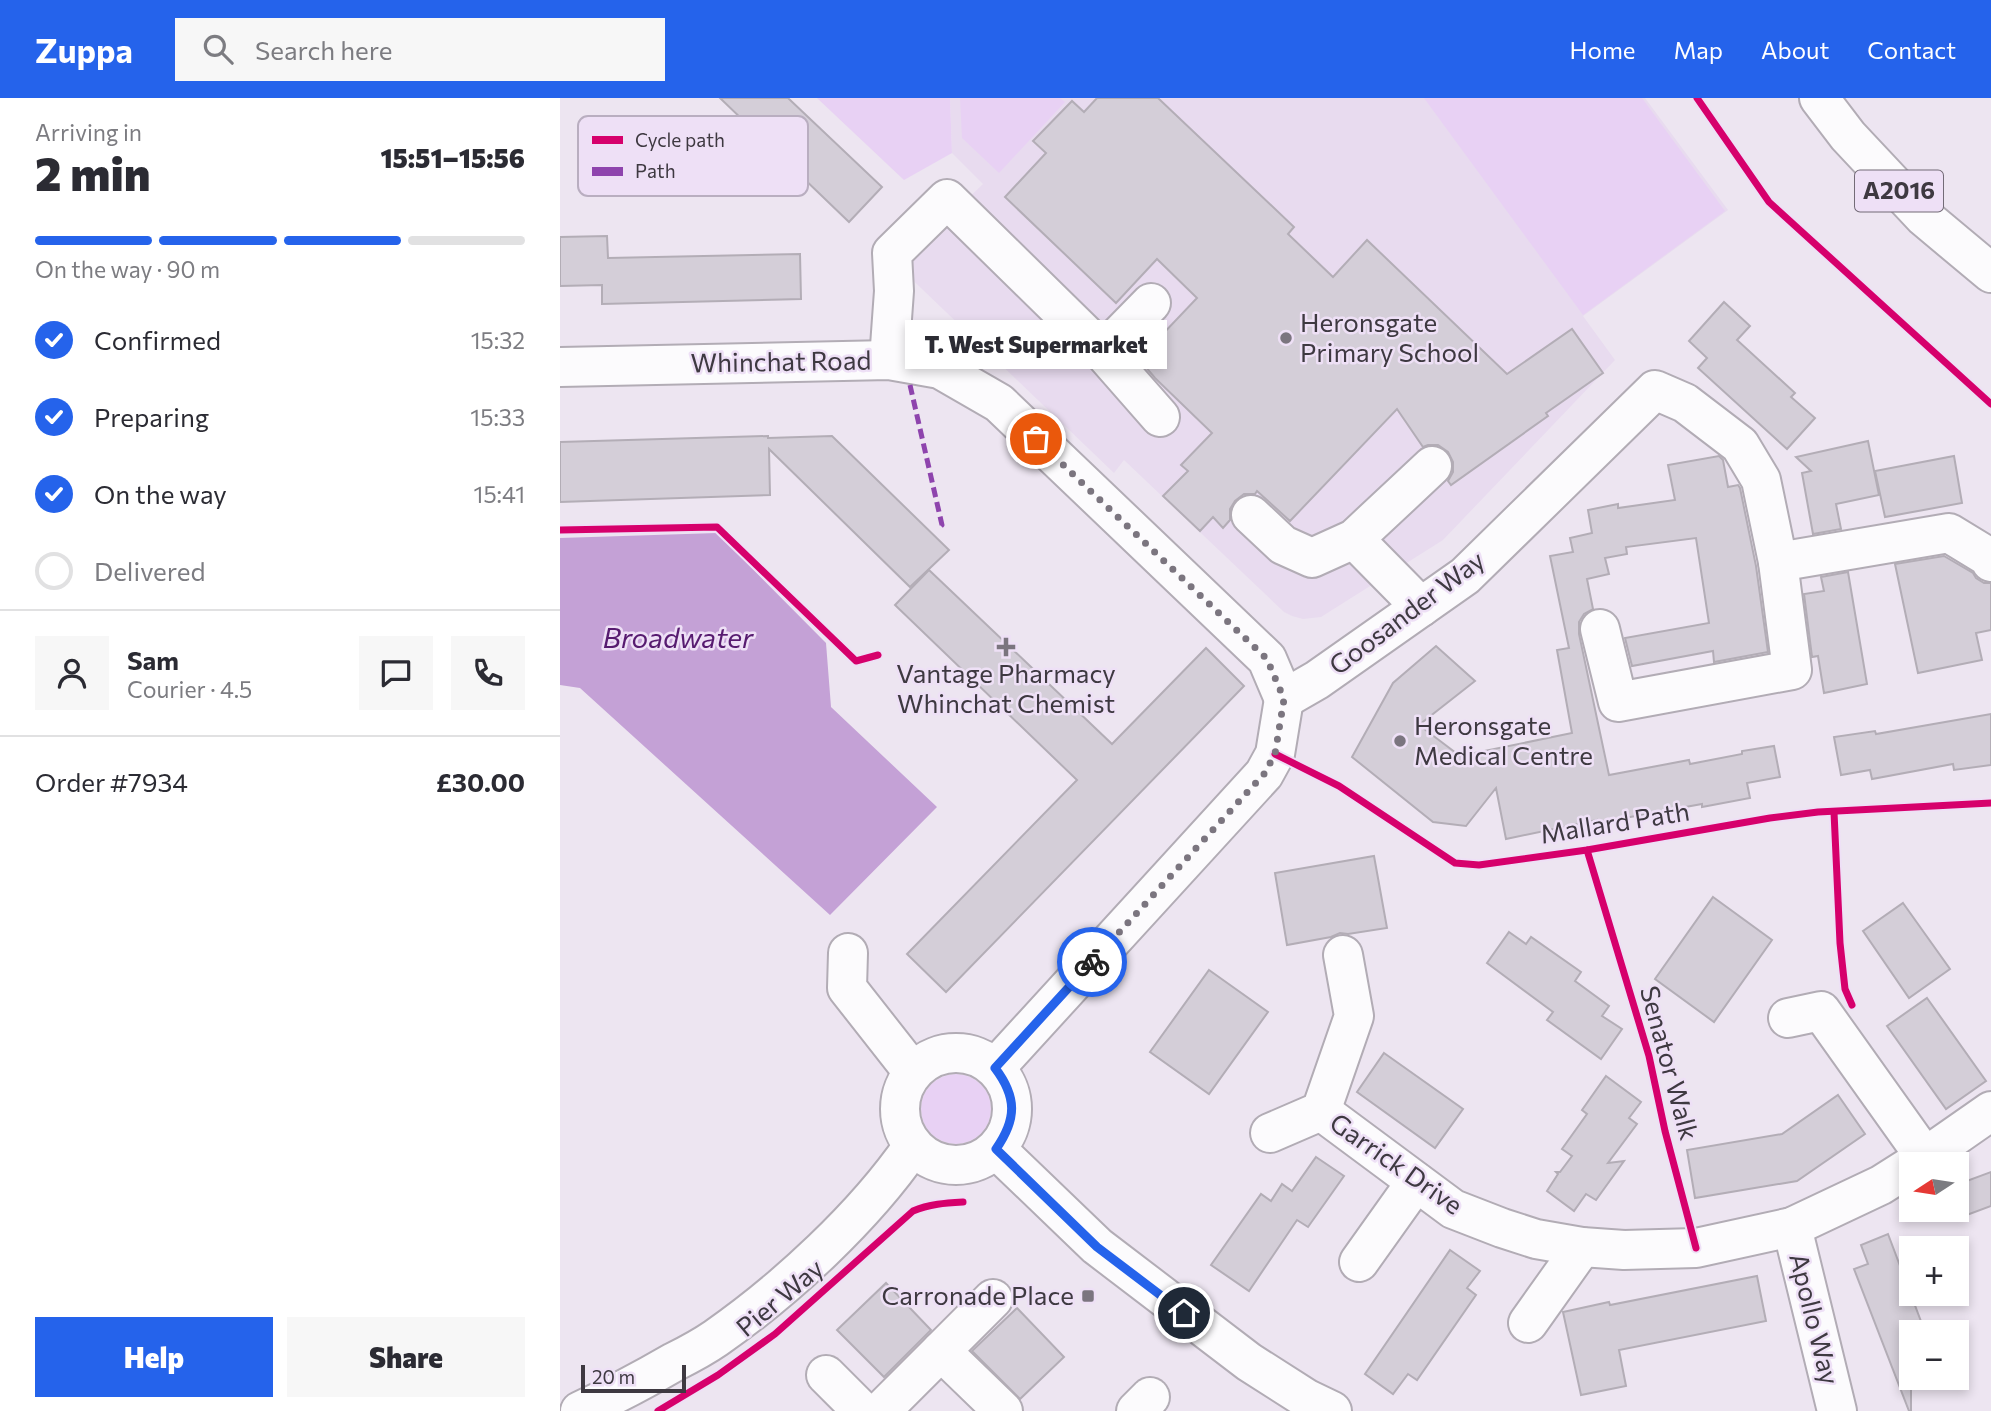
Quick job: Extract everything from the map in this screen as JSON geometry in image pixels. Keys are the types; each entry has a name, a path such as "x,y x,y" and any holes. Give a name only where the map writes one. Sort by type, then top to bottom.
{"street":[{"name":"A2016","path":"1819,98 1848,136 1924,217 1991,273"},
{"path":"889,360 894,291 892,253 947,199 1102,352 1160,417"},
{"path":"1102,352 1151,303"},
{"name":"Whinchat Road","path":"560,367 889,360 940,369 999,403 1267,659 1284,699"},
{"name":"Goosander Way","path":"1284,699 1317,680 1465,576 1655,390 1685,402 1740,445 1761,481 1778,562 1792,670 1618,702 1600,629"},
{"path":"1251,515 1283,545 1312,558 1354,539 1433,466"},
{"path":"1778,562 1949,533 1990,558 1991,562"},
{"path":"1354,539 1421,607"},
{"path":"995,1068 1264,774 1275,754 1284,699"},
{"path":"848,953 848,988 913,1072"},
{"name":"Garrick Drive","path":"1270,1133 1321,1111 1354,1016 1343,955"},
{"path":"1788,1018 1821,1011 1911,1152"},
{"path":"962,1052 980,1058 995,1068 1006,1082 1012,1099 1012,1117 1007,1134 996,1149 981,1160 964,1165 945,1165 928,1158 913,1146 903,1129 899,1109 903,1089 913,1072 927,1060 944,1053 962,1052"},
{"name":"Garrick Drive","path":"1321,1111 1453,1209 1536,1239 1582,1247 1624,1250 1696,1248 1792,1227 1871,1190 1899,1173"},
{"name":"Garrick Drive","path":"1932,1152 1991,1111"},
{"name":"Pier Way","path":"580,1411 628,1401 762,1303 846,1226 893,1175 913,1146"},
{"path":"996,1149 1097,1247 1249,1362 1307,1399 1332,1411"},
{"path":"1359,1262 1416,1182"},
{"name":"Apollo Way","path":"1792,1227 1837,1411"},
{"path":"1528,1323 1582,1247"},
{"path":"881,1411 993,1299"},
{"path":"941,1350 1003,1411"},
{"path":"825,1375 862,1411"}],"shaded area":[{"path":"817,98 950,98 952,153 904,180"},
{"name":"Heronsgate Primary School","path":"950,98 1645,98 1728,210 1583,316 1615,360 1443,540 1321,617 1303,619 1284,612 1124,460 1114,473 898,266 983,184 952,153"},
{"path":"960,98 1060,98 1065,102 999,173 962,138"},
{"path":"1424,98 1642,98 1725,211 1583,315"},
{"path":"949,1074 963,1074 976,1080 985,1089 991,1109 989,1122 981,1134 963,1144 949,1144 936,1138 927,1129 921,1116 921,1102 927,1089 936,1080"}],"water":[{"name":"Broadwater","path":"717,533 826,643 831,707 937,807 830,915 580,688 560,685 560,538"}],"building":[{"path":"720,98 788,98 807,116 739,116"},
{"path":"1097,98 1158,98 1294,227 1288,234 1333,277 1367,240 1507,374 1572,329 1603,373 1451,485 1448,481 1453,472 1453,462 1448,452 1438,445 1423,447 1397,409 1290,521 1257,491 1255,494 1244,494 1235,501 1230,509 1230,520 1223,528 1213,517 1200,531 1163,496 1188,471 1181,465 1212,433 1139,359 1197,298 1157,259 1116,303 1005,197 1046,153 1033,141 1072,101 1084,112"},
{"path":"808,117 882,187 849,222 808,183"},
{"path":"607,236 608,258 800,254 801,299 602,304 602,285 560,286 560,237"},
{"path":"1724,302 1750,326 1737,340 1795,393 1791,397 1815,418 1787,449 1698,368 1707,358 1689,341"},
{"path":"832,436 949,550 910,587 769,449 770,495 560,502 560,442"},
{"path":"1868,441 1879,495 1836,504 1841,529 1813,534 1802,473 1811,471 1796,457"},
{"path":"1719,456 1723,460 1728,487 1738,485 1740,488 1756,566 1768,652 1714,662 1713,651 1632,666 1625,638 1709,623 1696,538 1626,547 1627,554 1605,558 1609,574 1587,579 1593,609 1584,614 1579,622 1579,634 1609,775 1689,760 1690,764 1774,746 1780,777 1747,783 1750,798 1597,823 1597,820 1506,839 1496,788 1466,826 1433,822 1352,757 1393,683 1436,646 1475,681 1419,725 1460,756 1572,733 1557,650 1569,648 1550,556 1573,552 1570,538 1592,533 1588,510 1618,504 1618,508 1675,500 1668,465"},
{"path":"1954,456 1962,503 1885,517 1875,471"},
{"path":"1944,556 1973,573 1984,583 1991,583 1991,630 1976,633 1982,660 1918,673 1895,564"},
{"path":"929,570 1112,744 1206,648 1244,686 946,992 907,954 1077,780 895,605"},
{"path":"1848,572 1867,684 1824,693 1818,656 1812,657 1804,594 1824,591 1821,577"},
{"path":"1991,714 1991,765 1954,770 1953,764 1872,779 1870,770 1841,775 1834,737 1875,731 1876,734"},
{"path":"1374,856 1387,928 1340,933 1287,945 1275,873"},
{"path":"1713,897 1772,940 1714,1022 1655,979"},
{"path":"1903,903 1950,969 1909,998 1863,931"},
{"path":"1509,932 1526,944 1531,937 1581,972 1575,981 1609,1006 1602,1016 1622,1029 1601,1059 1547,1020 1553,1012 1487,963"},
{"path":"1209,970 1268,1012 1209,1094 1150,1052"},
{"path":"1927,998 1986,1081 1946,1109 1887,1026"},
{"path":"1384,1053 1463,1109 1435,1148 1357,1092"},
{"path":"1606,1076 1641,1102 1629,1118 1637,1124 1608,1163 1624,1161 1596,1200 1586,1194 1574,1211 1547,1191 1558,1174 1556,1172 1560,1172 1572,1156 1562,1149 1587,1114 1582,1110"},
{"path":"1838,1095 1865,1134 1797,1181 1695,1198 1687,1150 1782,1134"},
{"path":"1316,1157 1344,1176 1308,1227 1297,1220 1249,1291 1211,1265 1261,1194 1271,1201 1282,1184 1292,1191"},
{"path":"1991,1172 1991,1206 1969,1214 1969,1180"},
{"path":"1888,1234 1899,1263 1899,1306 1915,1306 1920,1320 1899,1320 1899,1385 1854,1269 1868,1264 1861,1245"},
{"path":"1450,1250 1480,1271 1467,1288 1476,1295 1417,1380 1408,1374 1393,1394 1365,1374"},
{"path":"1757,1276 1766,1321 1619,1350 1626,1386 1581,1395 1563,1312"},
{"path":"886,1283 931,1330 884,1377 837,1330"},
{"path":"1017,1308 1064,1357 1020,1399 972,1351"},
{"path":"1901,1390 1911,1390 1909,1411"}],"marked path":[{"path":"910,385 942,525 938,529"}],"cycle path":[{"path":"1697,98 1769,202 1991,404"},
{"path":"560,530 717,527 856,661 878,655"},
{"name":"Mallard Path","path":"1275,754 1339,786 1455,863 1479,865 1818,812 1991,803"},
{"path":"1834,812 1840,943 1845,989 1852,1005"},
{"name":"Mallard Path","path":"1587,850 1649,1056 1665,1131 1696,1248"},
{"path":"658,1411 718,1375 775,1334 913,1211 931,1205 963,1202"}],"way so far":[{"path":"1036,439 1267,659 1284,699 1275,754 1264,774 1092,962"}],"place":[{"name":"Heronsgate Primary School","path":"1286,338"},
{"name":"T. West Supermarket","path":"1036,439"},
{"name":"Vantage Pharmacy Whinchat Chemist","path":"1006,647"},
{"name":"Heronsgate Medical Centre","path":"1400,741"},
{"name":"Carronade Place","path":"1088,1296"}],"route":[{"path":"1092,962 995,1068 1006,1082 1012,1099 1012,1117 1007,1134 996,1149 1097,1247 1184,1313"}]}
